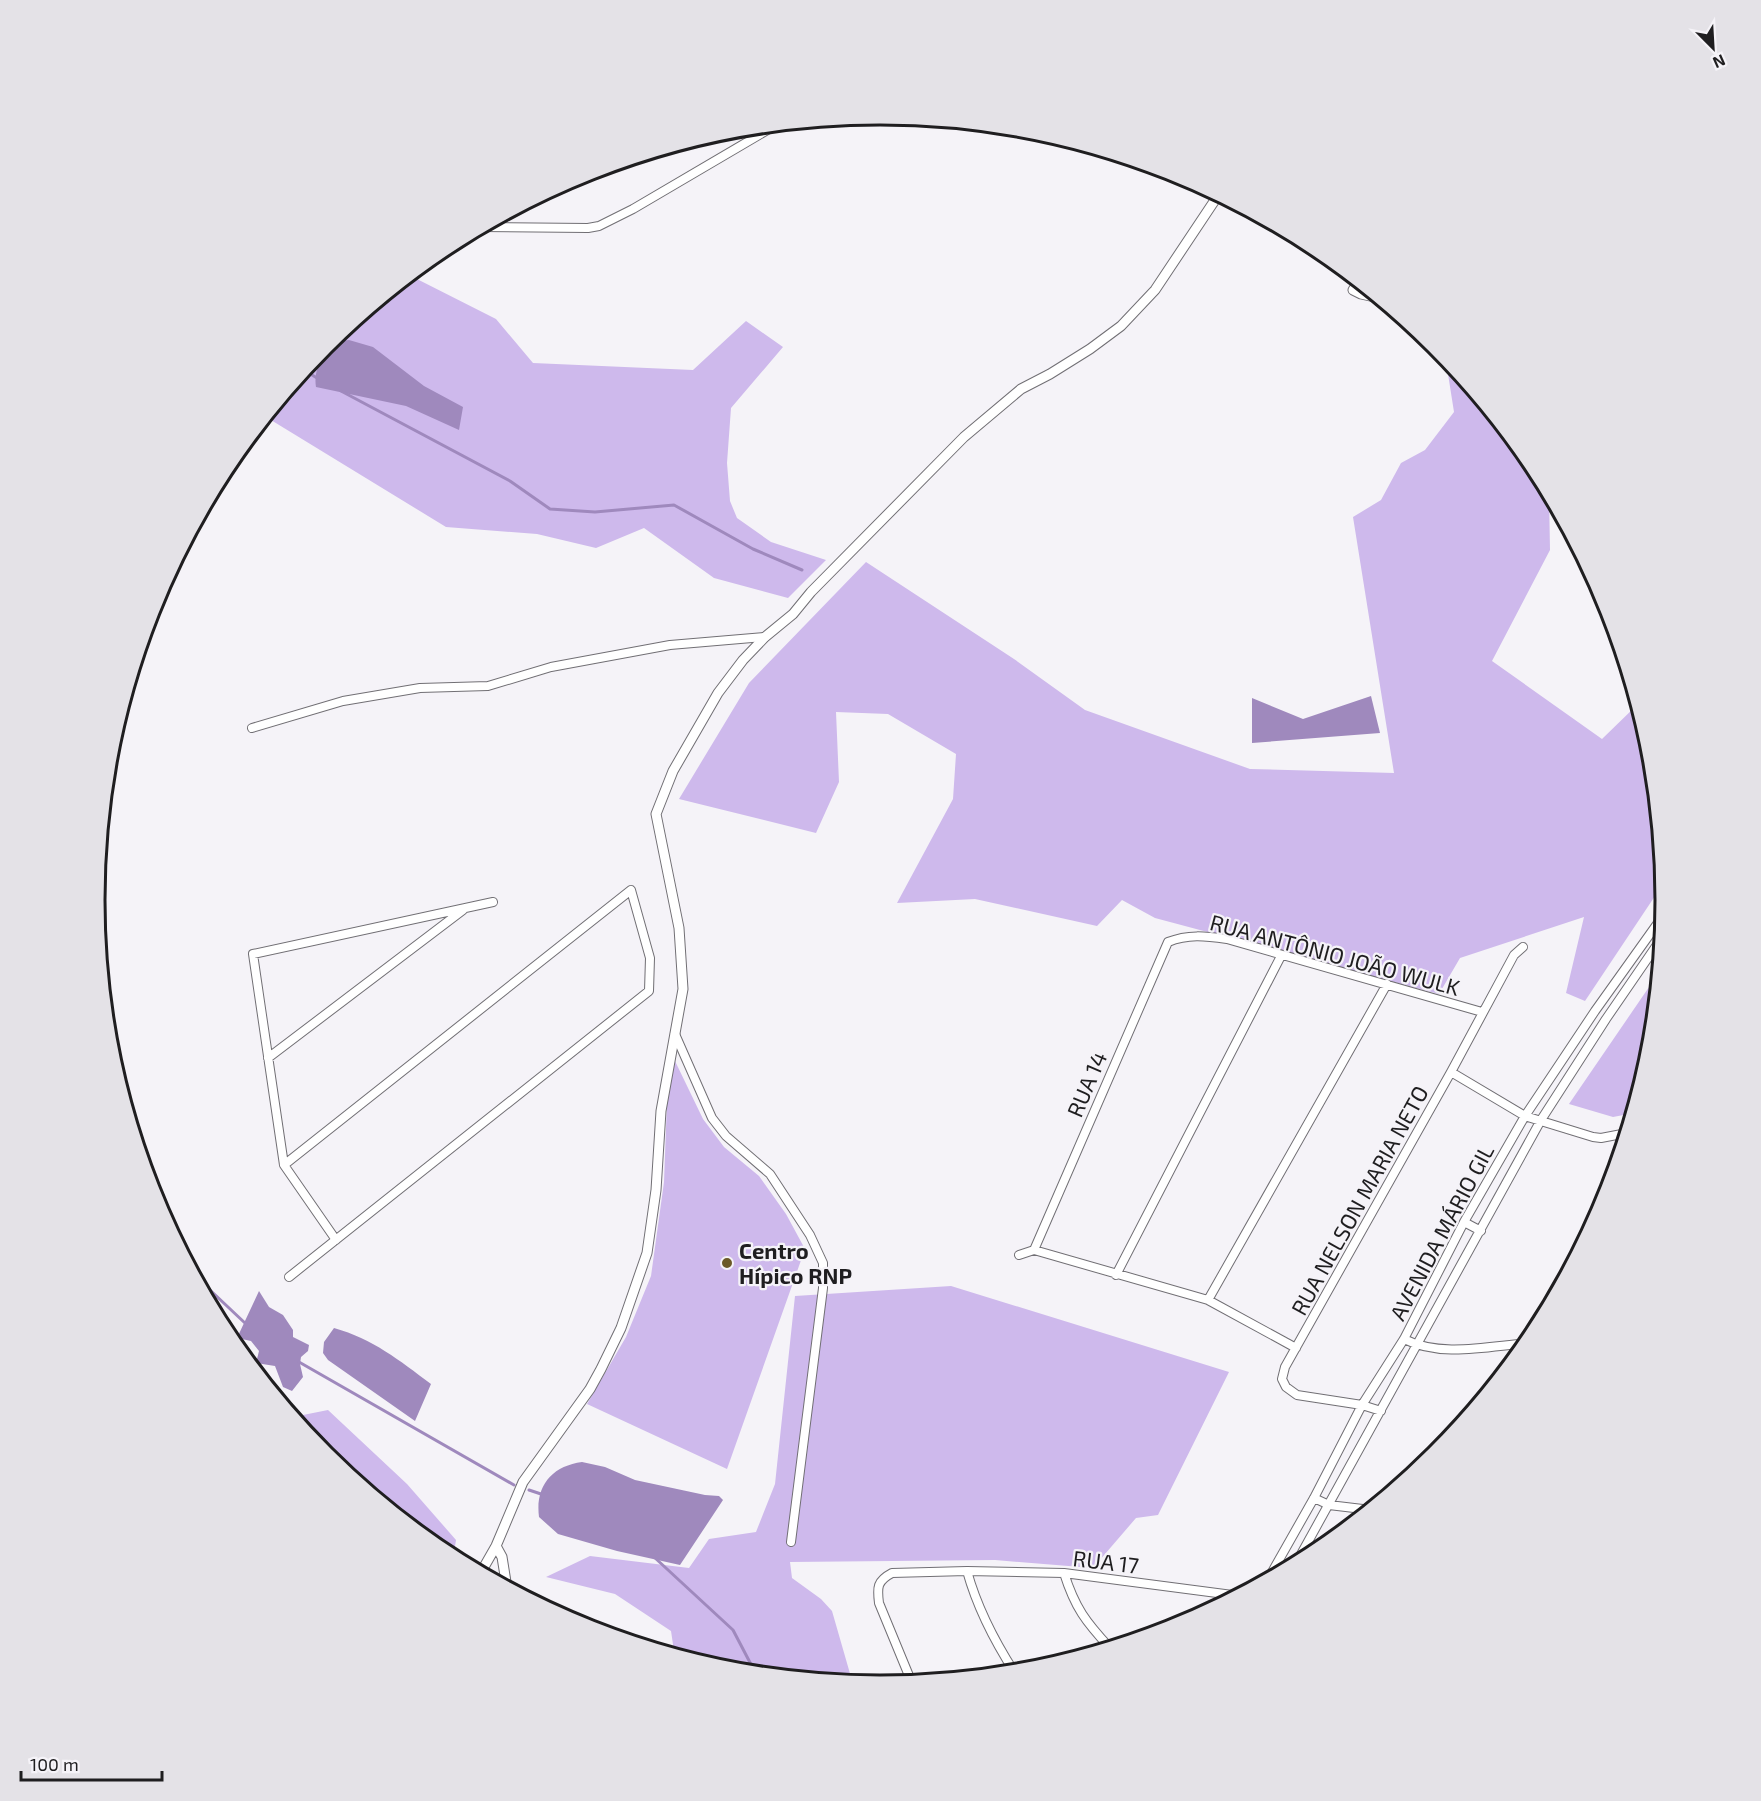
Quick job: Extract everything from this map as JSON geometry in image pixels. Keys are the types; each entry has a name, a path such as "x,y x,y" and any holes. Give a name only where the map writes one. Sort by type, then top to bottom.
{"street":[{"path":"496,227 588,228 599,226 633,209 758,135"},
{"path":"484,1566 524,1482 590,1389 601,1369 621,1328 647,1254 656,1190 661,1111 683,989 679,928 656,814 673,771 718,693 743,660 765,637 793,614 819,583 964,437 1021,389 1090,349 1121,326 1155,290 1214,201"},
{"path":"1355,287 1353,290 1365,295"},
{"path":"252,728 343,701 420,688 488,686 551,667 670,645 765,637"},
{"path":"284,1165 631,890 650,958 649,991 289,1277"},
{"path":"336,1240 284,1165 253,954 493,902"},
{"path":"268,1058 465,908"},
{"name":"AVENIDA MÁRIO GIL","path":"1274,1568 1362,1405 1404,1339 1464,1222 1525,1116 1595,1011 1655,927"},
{"name":"RUA ANTÔNIO JOÃO WULK","path":"1178,938 1198,935 1227,939 1482,1012"},
{"name":"RUA 14","path":"1034,1250 1160,959 1168,942 1178,938"},
{"name":"RUA NELSON MARIA NETO","path":"1381,1411 1362,1405 1297,1395 1286,1387 1282,1379 1285,1366 1451,1072 1514,955 1523,947"},
{"name":"AVENIDA MÁRIO GIL","path":"1304,1549 1542,1120 1606,1019 1654,949"},
{"path":"1116,1275 1281,956"},
{"path":"1208,1300 1387,984"},
{"path":"1595,1011 1606,1019"},
{"path":"675,1034 712,1118 726,1136 770,1174 810,1235 823,1263 823,1288 791,1542"},
{"path":"1451,1072 1525,1116 1593,1137 1617,1135"},
{"path":"1464,1222 1481,1231"},
{"path":"1019,1255 1034,1250 1208,1300 1296,1348"},
{"path":"1404,1339 1418,1346 1442,1350 1516,1344"},
{"path":"1314,1498 1329,1505 1362,1509"},
{"path":"495,1546 502,1557 505,1579"},
{"path":"967,1572 972,1589 999,1649 1009,1665"},
{"name":"RUA 17","path":"909,1675 879,1603 877,1589 882,1578 892,1573 1064,1574 1226,1594"},
{"path":"1064,1574 1072,1597 1086,1621 1105,1643"}],"shaded area":[{"path":"417,279 496,319 533,363 693,370 746,321 783,347 731,408 727,463 730,501 737,518 771,542 826,560 788,598 714,578 644,528 596,548 537,534 446,527 271,420 332,352 369,317"},
{"path":"344,341 373,347 424,386 463,407 459,430 406,406 316,387 317,368"},
{"path":"1448,372 1496,428 1549,509 1550,550 1492,661 1602,739 1632,710 1641,749 1649,799 1656,895 1585,1001 1566,993 1584,917 1460,958 1439,994 1155,918 1122,900 1097,926 975,899 897,903 953,799 956,754 888,714 836,712 839,782 816,833 679,799 749,683 866,562 1014,659 1085,710 1250,769 1394,773 1353,517 1381,500 1401,463 1425,450 1454,412"},
{"path":"1371,696 1380,733 1252,743 1252,698 1303,719"},
{"path":"1651,985 1641,1052 1626,1115 1613,1117 1569,1104"},
{"name":"Centro Hípico RNP","path":"675,1061 703,1119 724,1147 759,1176 786,1214 805,1249 727,1469 587,1404 626,1337 651,1276 664,1182 667,1102"},
{"path":"951,1286 1229,1372 1158,1515 1136,1518 1093,1568 995,1560 790,1562 792,1578 821,1599 832,1611 850,1675 779,1669 729,1661 674,1648 671,1631 615,1594 546,1577 590,1556 689,1568 709,1539 756,1532 775,1484 795,1296"},
{"path":"259,1291 269,1307 283,1315 293,1330 293,1337 309,1345 308,1351 301,1357 303,1377 292,1391 283,1387 275,1366 258,1363 257,1361 259,1351 251,1341 241,1339 239,1335"},
{"path":"334,1328 373,1344 431,1384 415,1421 328,1360 323,1353 324,1342"},
{"path":"328,1410 407,1484 456,1540 455,1548 408,1516 369,1484 300,1416"},
{"path":"582,1462 605,1467 635,1480 719,1496 723,1500 680,1565 617,1551 558,1534 539,1517 540,1496 548,1479 562,1468"}],"waterway":[{"path":"311,374 317,378"},
{"path":"341,391 510,481 550,509 595,512 674,505 753,549 802,570"},
{"path":"211,1291 246,1324"},
{"path":"299,1362 514,1485"},
{"path":"529,1490 541,1494"},
{"path":"654,1557 733,1630 751,1665"}],"place":[{"name":"Centro Hípico RNP","path":"727,1263"}]}
